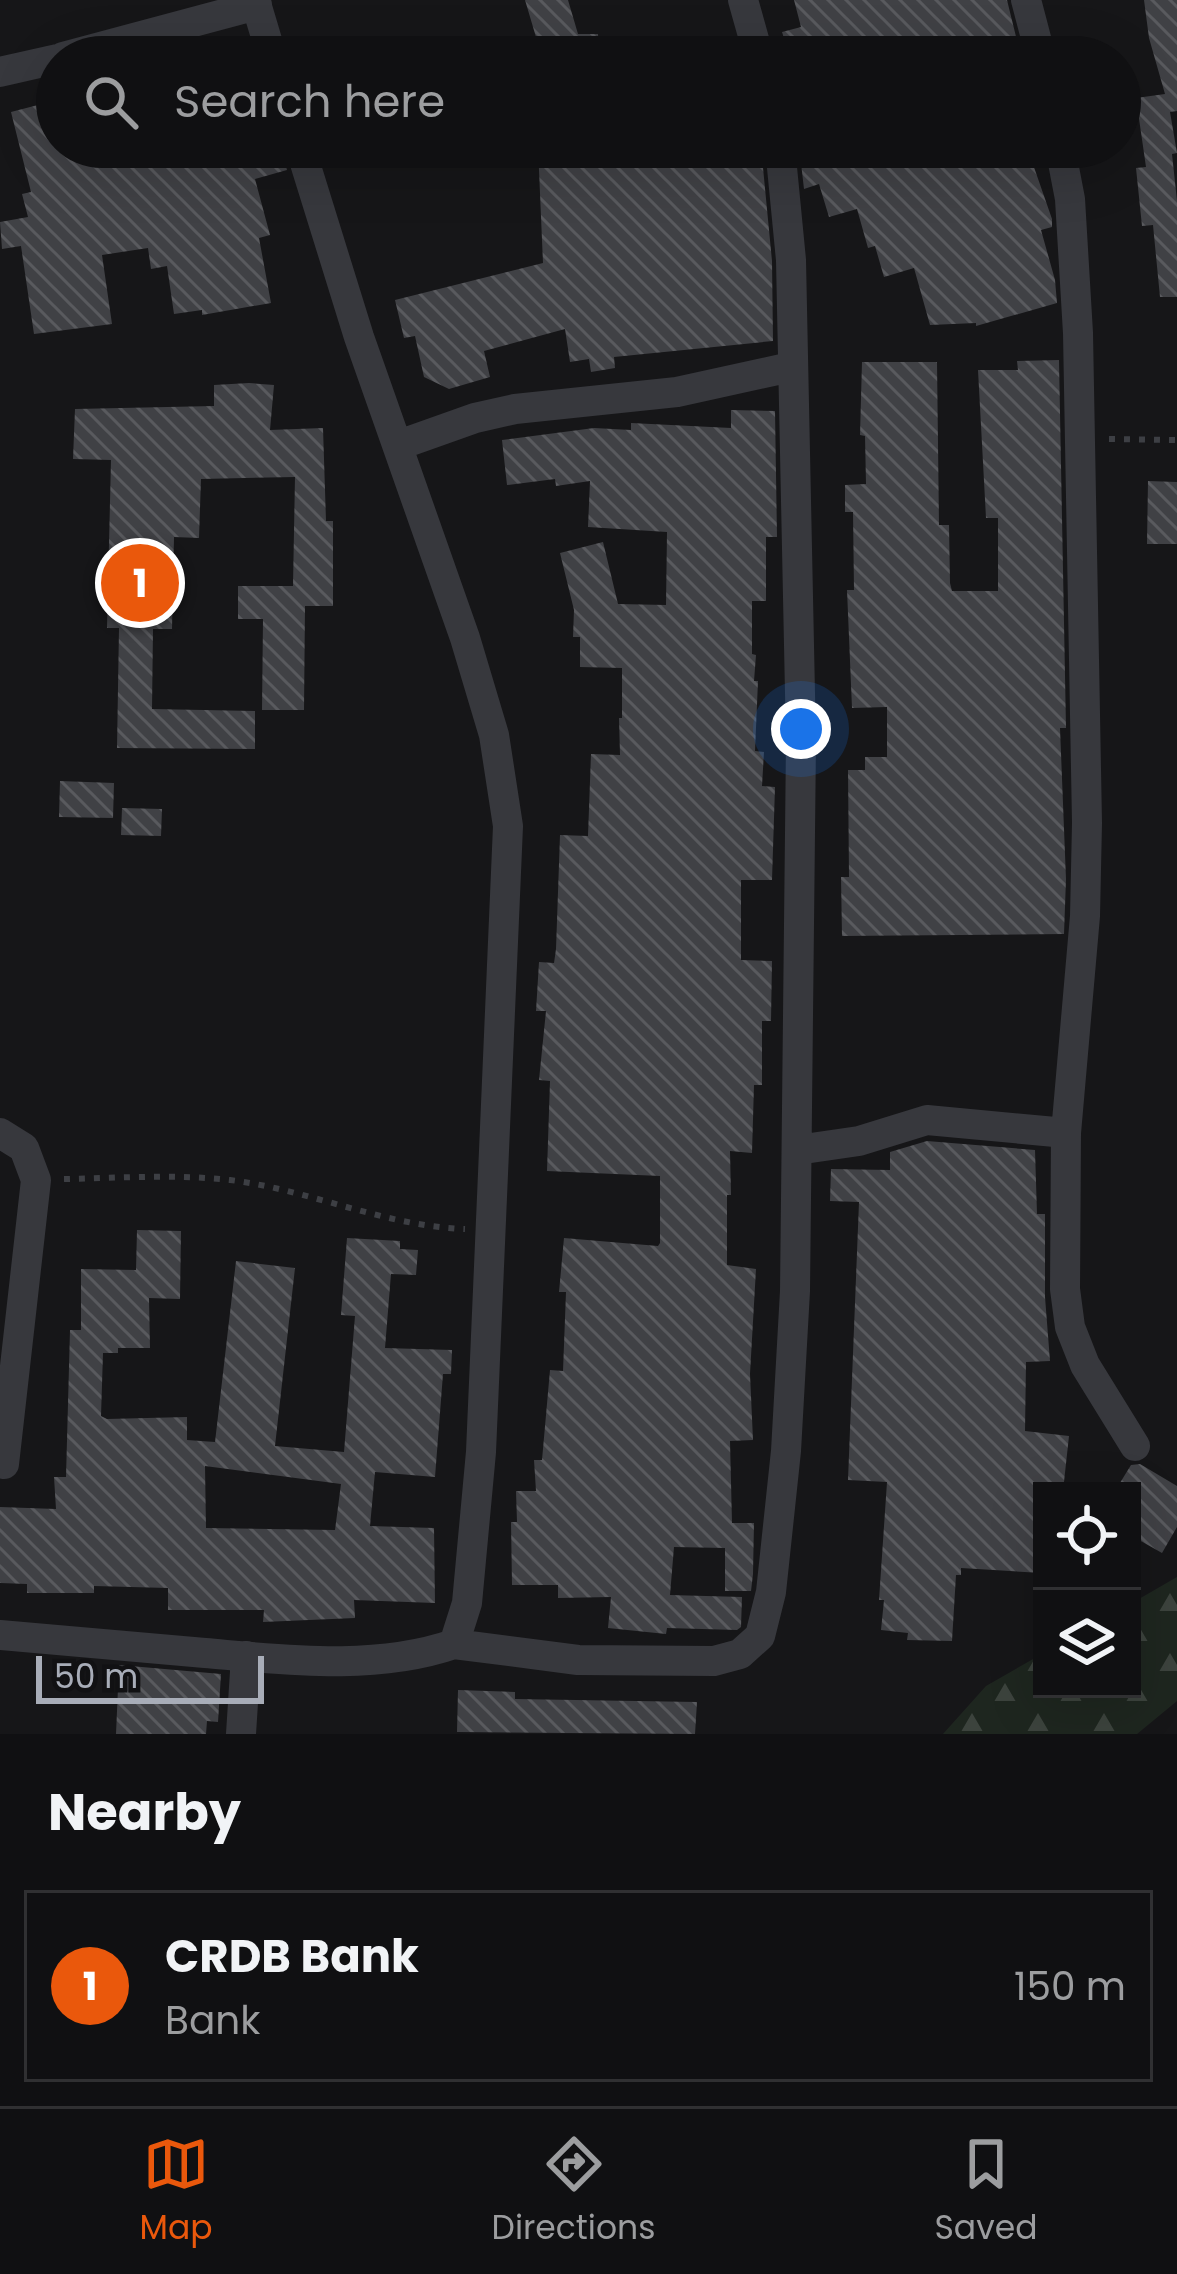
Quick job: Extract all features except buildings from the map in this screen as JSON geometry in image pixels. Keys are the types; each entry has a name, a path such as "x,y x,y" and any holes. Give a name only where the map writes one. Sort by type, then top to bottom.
{"street":[{"path":"743,0 753,36"},
{"path":"1026,0 1035,36"},
{"path":"138,36 256,3 266,36"},
{"path":"0,72 36,64"},
{"path":"307,168 494,735 508,826 493,1228 473,1552 467,1603 454,1644"},
{"path":"0,1635 359,1661 412,1658 454,1644 578,1660 714,1661 740,1654 760,1636 771,1592 786,1451 797,1150 801,742 791,260 781,168"},
{"path":"1064,168 1070,199 1081,438 1087,823 1085,916 1066,1133 1064,1259 1070,1327 1085,1365 1135,1446"},
{"path":"398,445 515,409 677,392 791,367"},
{"path":"797,1150 859,1141 927,1120 1066,1133"},
{"path":"0,1132 24,1148 36,1180 4,1464"},
{"path":"241,1734 245,1656"}],"path":[{"path":"1081,438 1177,440"},
{"path":"36,1180 232,1180 424,1226 493,1228"}],"green space":[{"path":"1177,1577 1177,1701 1137,1734 943,1734 986,1686 1033,1659 1033,1698 1141,1698 1141,1598"}],"place":[{"name":"CRDB Bank","path":"140,583"}]}
